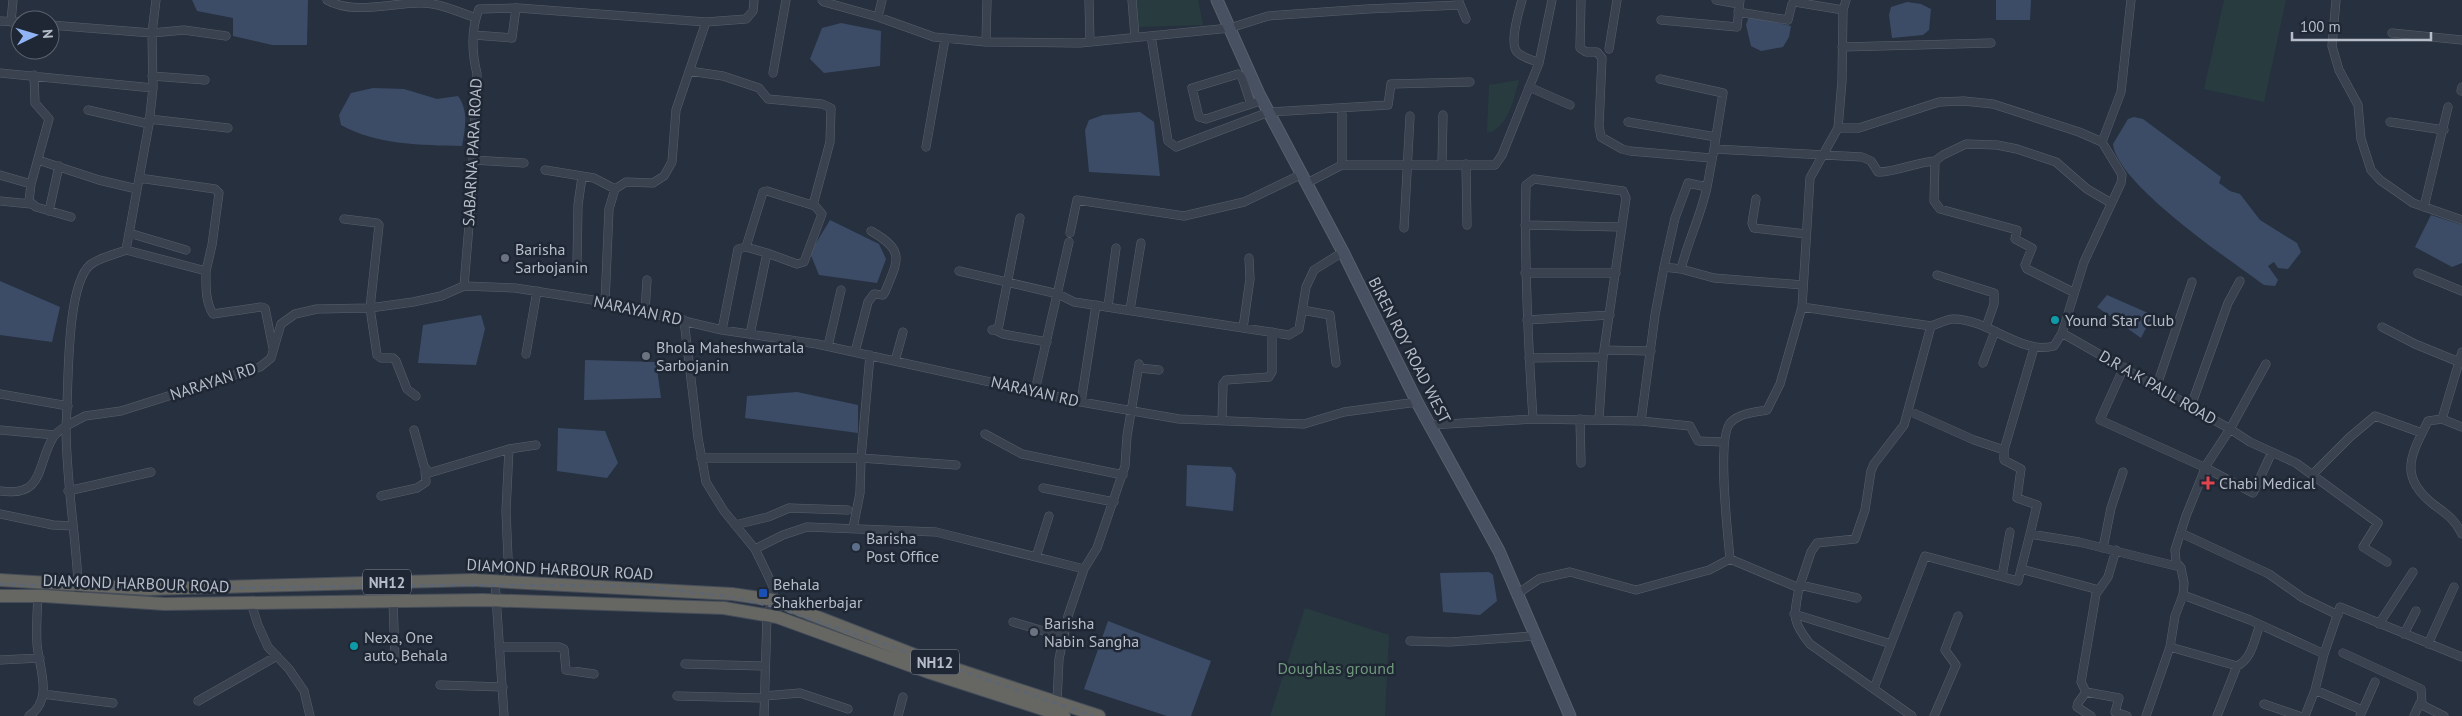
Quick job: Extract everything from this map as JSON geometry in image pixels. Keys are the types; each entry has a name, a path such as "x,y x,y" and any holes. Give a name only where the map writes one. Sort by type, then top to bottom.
{"highway":[{"name":"DIAMOND HARBOUR ROAD","path":"0,580 149,590 473,580 732,594 774,600 928,672 1064,716"},
{"name":"DIAMOND HARBOUR ROAD","path":"0,596 38,596 166,604 496,600 724,608 767,615 928,660 1099,716"}],"main road":[{"name":"BIREN ROY ROAD WEST","path":"1217,0 1230,28 1257,102 1269,112 1343,252 1429,425 1499,551 1570,716"}],"street":[{"path":"126,250 149,121 152,88 152,33 156,0"},
{"path":"326,0 351,7 436,2 476,18 481,8 516,8 706,22 746,19 753,11 754,0"},
{"path":"773,73 786,0"},
{"path":"822,0 934,37 986,42 1090,42 1230,28 1268,16 1459,2 1466,19"},
{"path":"878,17 882,0"},
{"path":"986,42 987,0"},
{"path":"1089,0 1090,42"},
{"path":"1132,0 1135,37"},
{"path":"1522,0 1515,29 1514,46 1517,52 1539,63"},
{"path":"1035,392 1058,294 1077,200 1184,216 1240,203 1342,165 1495,165 1499,161 1539,63 1552,0"},
{"path":"1581,0 1580,48 1586,52 1597,52 1602,58 1599,126 1601,137 1622,149 1711,158"},
{"path":"1608,49 1617,0"},
{"path":"1716,0 1788,20 1792,4 1795,2 1843,10"},
{"path":"1730,558 1723,442 1726,428 1731,421 1741,415 1767,410 1780,384 1802,307 1810,178 1838,128 1843,10 1846,0"},
{"path":"2102,142 2121,92 2131,0"},
{"path":"2336,0 2332,46 2339,70 2358,105 2361,138 2371,170 2380,180 2413,203 2462,220"},
{"path":"1661,20 1737,27 1739,5"},
{"path":"474,35 512,38 516,8"},
{"name":"SABARNA PARA ROAD","path":"464,286 477,74 473,56 476,18"},
{"path":"605,303 609,209 615,189 626,182 653,183 664,176 672,162 676,110 706,22"},
{"path":"60,26 152,33 184,30 226,36"},
{"path":"2392,33 2462,40"},
{"path":"1151,36 1168,141 1171,145 1183,145 1269,112 1388,105 1390,84 1470,82"},
{"path":"926,147 945,39"},
{"path":"1842,47 1991,43"},
{"path":"688,71 723,76 759,88 768,99 822,104 831,108 830,142 813,205"},
{"path":"0,73 152,88"},
{"path":"1238,74 1242,77 1257,102 1202,118 1199,117 1192,88 1238,74"},
{"path":"31,204 29,196 31,184 49,119 35,103 34,75"},
{"path":"152,76 205,80"},
{"path":"1660,79 1723,93 1703,208 1686,250 1682,269"},
{"path":"1529,88 1570,105"},
{"path":"1802,307 1931,326 1952,319 1986,327 2034,348 2044,349 2054,346 2062,333 2073,292 2084,262 2121,183 2122,175 2102,142 2079,132 2005,107 1964,100 1935,103 1859,128 1838,128"},
{"path":"2424,207 2448,107"},
{"path":"88,110 149,121 228,128"},
{"path":"1342,114 1342,165"},
{"path":"1442,164 1443,115"},
{"path":"1404,228 1410,116"},
{"path":"1628,122 1716,137"},
{"path":"2390,122 2444,130"},
{"path":"1714,149 1866,158 1876,170 1885,173 1920,162 1935,161 1966,144 1978,143 2017,149 2056,162 2087,189 2111,204"},
{"path":"38,160 99,180 137,189"},
{"path":"473,160 524,163"},
{"path":"1935,161 1934,201 1940,209 2017,230 2016,238 2032,248 2025,265 2027,269 2073,292"},
{"path":"1466,164 1467,226"},
{"path":"49,211 59,166"},
{"path":"545,170 600,180 615,189"},
{"path":"0,175 31,184"},
{"path":"576,264 578,204 582,177"},
{"path":"139,178 215,189 219,193 212,245 206,271 206,296 209,307 213,314 265,308 273,350"},
{"path":"1533,419 1525,272 1525,225 1526,185 1534,179 1624,191 1626,198 1604,353 1599,419"},
{"path":"1641,421 1664,267 1675,218 1688,183 1707,187"},
{"path":"722,330 738,249 746,247 797,264 804,262 822,214 820,209 813,205 765,191 746,247"},
{"path":"1756,199 1752,224 1754,228 1806,234"},
{"path":"0,201 31,204 71,217"},
{"path":"1020,218 999,325 994,330 1002,334 1047,342"},
{"path":"344,219 377,223 379,225 370,308 377,355 381,358 393,358 396,361 407,389 416,396"},
{"path":"1525,225 1622,226"},
{"path":"855,352 870,297 886,292 898,260 896,252 882,237 871,231"},
{"path":"129,233 186,250"},
{"path":"1130,310 1141,243"},
{"path":"1108,306 1116,248"},
{"path":"79,599 68,491 66,426 70,336 78,285 90,264 126,250 206,271"},
{"path":"959,271 1058,294 1074,302 1289,335 1299,329 1306,287 1314,270 1343,252"},
{"path":"750,334 767,253"},
{"path":"1243,328 1250,279 1250,258"},
{"path":"1664,267 1682,269 1714,278 1803,285"},
{"path":"1525,272 1616,273"},
{"path":"2418,273 2462,292"},
{"path":"1937,275 1994,293 1994,304 1986,327"},
{"path":"645,312 647,280"},
{"path":"2191,406 2228,303 2240,281"},
{"path":"2156,385 2192,282"},
{"name":"NARAYAN RD","path":"55,435 66,426 85,416 121,412 260,367 271,358 281,324 295,314 317,309 370,308 441,296 464,286 537,291 605,303 722,330 828,346 1081,402 1179,419 1304,424 1344,412 1417,402"},
{"path":"828,346 841,290"},
{"path":"526,354 537,291"},
{"path":"1081,402 1096,305"},
{"path":"1302,310 1330,315 1336,363"},
{"path":"1527,320 1610,315"},
{"path":"684,320 701,458 706,482 735,525 755,549 772,584 774,600 767,615 764,716"},
{"path":"1912,716 1810,644 1797,628 1794,614 1800,586 1811,552 1818,543 1855,539 1865,510 1874,464 1904,425 1909,412 1921,356 1931,326"},
{"path":"2382,327 2415,344 2460,362"},
{"path":"1983,363 1995,331"},
{"path":"895,360 903,332"},
{"path":"1222,420 1223,384 1226,380 1269,377 1272,372 1272,332"},
{"name":"D.R A.K PAUL ROAD","path":"2062,333 2230,429 2206,468 2175,550 2176,562 2181,568 2183,595"},
{"path":"1874,688 1925,556 2018,581 2037,505 2017,498 2021,468 2004,460 2004,450 2034,348"},
{"path":"1529,358 1651,351"},
{"path":"2442,420 2458,384 2462,352"},
{"path":"853,528 860,493 861,458 870,355"},
{"path":"2266,364 2230,429 2250,442 2296,463 2378,523 2363,547 2387,562"},
{"path":"1057,702 1059,659 1068,616 1084,569 1097,548 1123,475 1139,366 1160,370"},
{"path":"2124,367 2100,420 2206,468 2252,493 2272,452"},
{"path":"0,394 68,406"},
{"path":"1909,412 1974,440 2004,450"},
{"path":"2313,474 2350,437 2375,416 2422,433"},
{"path":"1429,425 1533,419 1641,421 1686,424 1693,429 1698,441 1723,442"},
{"path":"1580,419 1581,463"},
{"path":"2462,427 2442,420 2428,421 2413,452 2411,469 2414,484 2431,502 2455,520 2462,534"},
{"path":"0,430 55,435 38,477 30,488 20,492 0,491"},
{"path":"381,496 417,488 426,482 426,470 414,430"},
{"path":"985,434 1022,454 1123,475"},
{"path":"426,470 432,473 509,449 536,445"},
{"path":"509,449 506,511 509,582"},
{"path":"701,458 861,458 956,465"},
{"path":"68,491 150,472"},
{"path":"2103,548 2111,508 2123,472"},
{"path":"1042,488 1114,502"},
{"path":"735,525 768,517 789,508 848,510"},
{"path":"0,514 53,525 73,526"},
{"path":"1036,557 1049,516"},
{"path":"755,549 807,527 936,532 1084,569"},
{"path":"2002,576 2010,532"},
{"path":"2181,533 2269,574 2303,598 2338,615"},
{"path":"2030,534 2116,550 2181,568"},
{"path":"2086,692 2081,682 2081,676 2096,594 2108,577 2116,550"},
{"path":"1730,558 1800,586 1857,598"},
{"path":"1517,594 1539,580 1570,572 1636,590 1709,570 1730,558"},
{"path":"2021,569 2099,590"},
{"path":"2379,624 2412,572"},
{"path":"495,581 504,716"},
{"path":"2428,644 2454,587"},
{"path":"2146,716 2170,647 2175,616 2183,595 2260,625 2324,654"},
{"path":"29,716 38,710 43,694 36,625 38,596"},
{"path":"393,601 395,658"},
{"path":"251,603 268,647 304,691 310,716"},
{"path":"2306,716 2340,607 2462,657"},
{"path":"2404,634 2416,611"},
{"path":"1794,614 1891,644"},
{"path":"1934,716 1956,665 1945,650 1958,616"},
{"path":"1013,622 1064,636"},
{"path":"2218,716 2237,666 2244,662 2249,654 2260,625"},
{"path":"1410,642 1450,642 1535,636"},
{"path":"499,647 564,648 566,670 594,674"},
{"path":"2170,647 2237,666"},
{"path":"2343,653 2422,689 2420,703 2414,716"},
{"path":"198,701 277,656"},
{"path":"0,660 40,658"},
{"path":"685,664 765,666"},
{"path":"2315,690 2361,713 2375,682"},
{"path":"440,685 502,686"},
{"path":"677,696 764,697 800,692 848,710"},
{"path":"2086,692 2078,702 2077,707 2090,716"},
{"path":"2086,692 2119,698 2115,712 2127,716"},
{"path":"43,694 113,703"},
{"path":"898,716 903,697"},
{"path":"2420,703 2444,716"},
{"path":"2264,704 2299,716"}],"green space":[{"path":"1136,0 1198,0 1203,25 1138,27"},
{"path":"2224,0 2286,0 2264,102 2204,89"},
{"path":"1519,80 1513,102 1506,117 1497,128 1491,132 1487,131 1489,85"},
{"name":"Doughlas ground","path":"1305,608 1389,635 1385,716 1270,716"}],"water":[{"path":"192,0 308,0 307,45 272,45 233,36 233,18 197,11"},
{"path":"1996,0 2031,0 2030,20 1996,20"},
{"path":"1907,2 1921,4 1931,9 1929,30 1923,35 1892,38 1889,15 1891,7"},
{"path":"1749,16 1791,26 1789,37 1783,47 1761,51 1751,46 1746,25"},
{"path":"841,23 881,31 880,66 824,73 810,59 822,28"},
{"path":"373,88 404,89 437,99 458,96 465,114 462,146 400,143 369,137 341,125 339,115 351,93"},
{"path":"1140,112 1154,122 1160,176 1089,172 1085,130 1089,120 1103,115"},
{"path":"2134,117 2143,119 2221,177 2219,183 2230,191 2240,194 2260,220 2297,243 2301,252 2288,269 2278,268 2274,262 2268,266 2278,280 2275,286 2264,285 2202,240 2154,200 2134,179 2119,161 2113,144 2128,119"},
{"path":"2431,215 2462,225 2462,263 2452,267 2415,247"},
{"path":"830,220 879,244 886,259 877,283 819,275 810,253"},
{"path":"0,281 60,307 52,342 0,335"},
{"path":"2107,295 2148,313 2150,320 2141,338 2097,307"},
{"path":"481,315 485,329 476,365 418,363 423,325"},
{"path":"585,360 656,362 661,398 584,400"},
{"path":"797,392 858,405 858,433 745,418 747,396"},
{"path":"558,428 605,431 618,463 607,478 557,471"},
{"path":"1187,465 1231,467 1236,474 1233,511 1186,506"},
{"path":"1489,572 1493,575 1497,601 1480,615 1443,612 1440,573"},
{"path":"1108,621 1211,661 1191,716 1167,716 1084,689"}],"railway":[{"path":"0,584 155,589 458,585 640,586 730,597 775,607 1094,716"}],"place":[{"name":"Barisha Sarbojanin","path":"505,258"},
{"name":"Yound Star Club","path":"2055,320"},
{"name":"Bhola Maheshwartala Sarbojanin","path":"646,356"},
{"name":"Chabi Medical","path":"2208,483"},
{"name":"Barisha Post Office","path":"856,547"},
{"name":"Behala Shakherbajar","path":"763,593"},
{"name":"Barisha Nabin Sangha","path":"1034,632"},
{"name":"Nexa, One auto, Behala","path":"354,646"}]}
